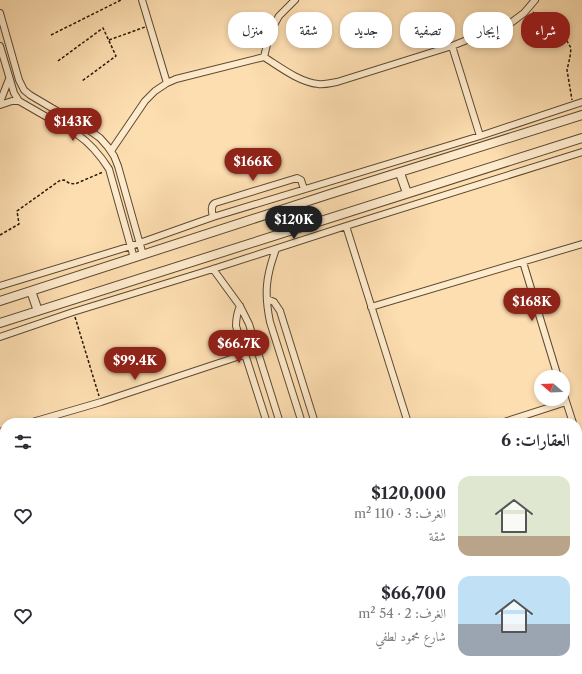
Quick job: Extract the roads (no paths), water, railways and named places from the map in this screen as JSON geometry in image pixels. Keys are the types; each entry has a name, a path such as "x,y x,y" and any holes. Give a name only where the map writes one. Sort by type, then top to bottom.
{"street":[{"path":"142,0 167,83"},
{"path":"264,57 270,32 279,16 295,0"},
{"path":"455,45 512,22 524,13 535,0"},
{"path":"0,13 19,80 24,90 89,130 100,138 111,151 118,166 143,255"},
{"path":"0,46 9,79 14,93 19,101 86,141 101,156 109,169 134,258"},
{"path":"111,151 145,100 167,83 187,76 264,57 292,75 306,81 319,84 337,82 446,48"},
{"path":"453,48 480,136"},
{"path":"0,102 9,79"},
{"path":"0,105 19,101"},
{"path":"0,286 131,246 213,217 480,136 582,102"},
{"path":"50,119 55,110"},
{"path":"0,301 400,172 582,116"},
{"path":"71,131 76,122"},
{"path":"0,324 582,138"},
{"path":"0,337 73,312 582,152"},
{"path":"400,172 407,193"},
{"path":"213,217 212,208 213,204 215,203 297,178 301,180 304,189"},
{"path":"346,226 406,418"},
{"path":"371,307 582,244"},
{"path":"276,249 270,264 267,278 267,307 270,322 300,418"},
{"path":"522,262 556,370"},
{"path":"213,269 240,306 249,324 278,418"},
{"path":"31,291 38,311"},
{"path":"267,299 274,302 280,311 313,418"},
{"path":"240,306 237,312 236,326 265,418"},
{"path":"46,418 101,402 246,354"},
{"path":"516,418 554,406"},
{"path":"567,406 571,418"}]}
